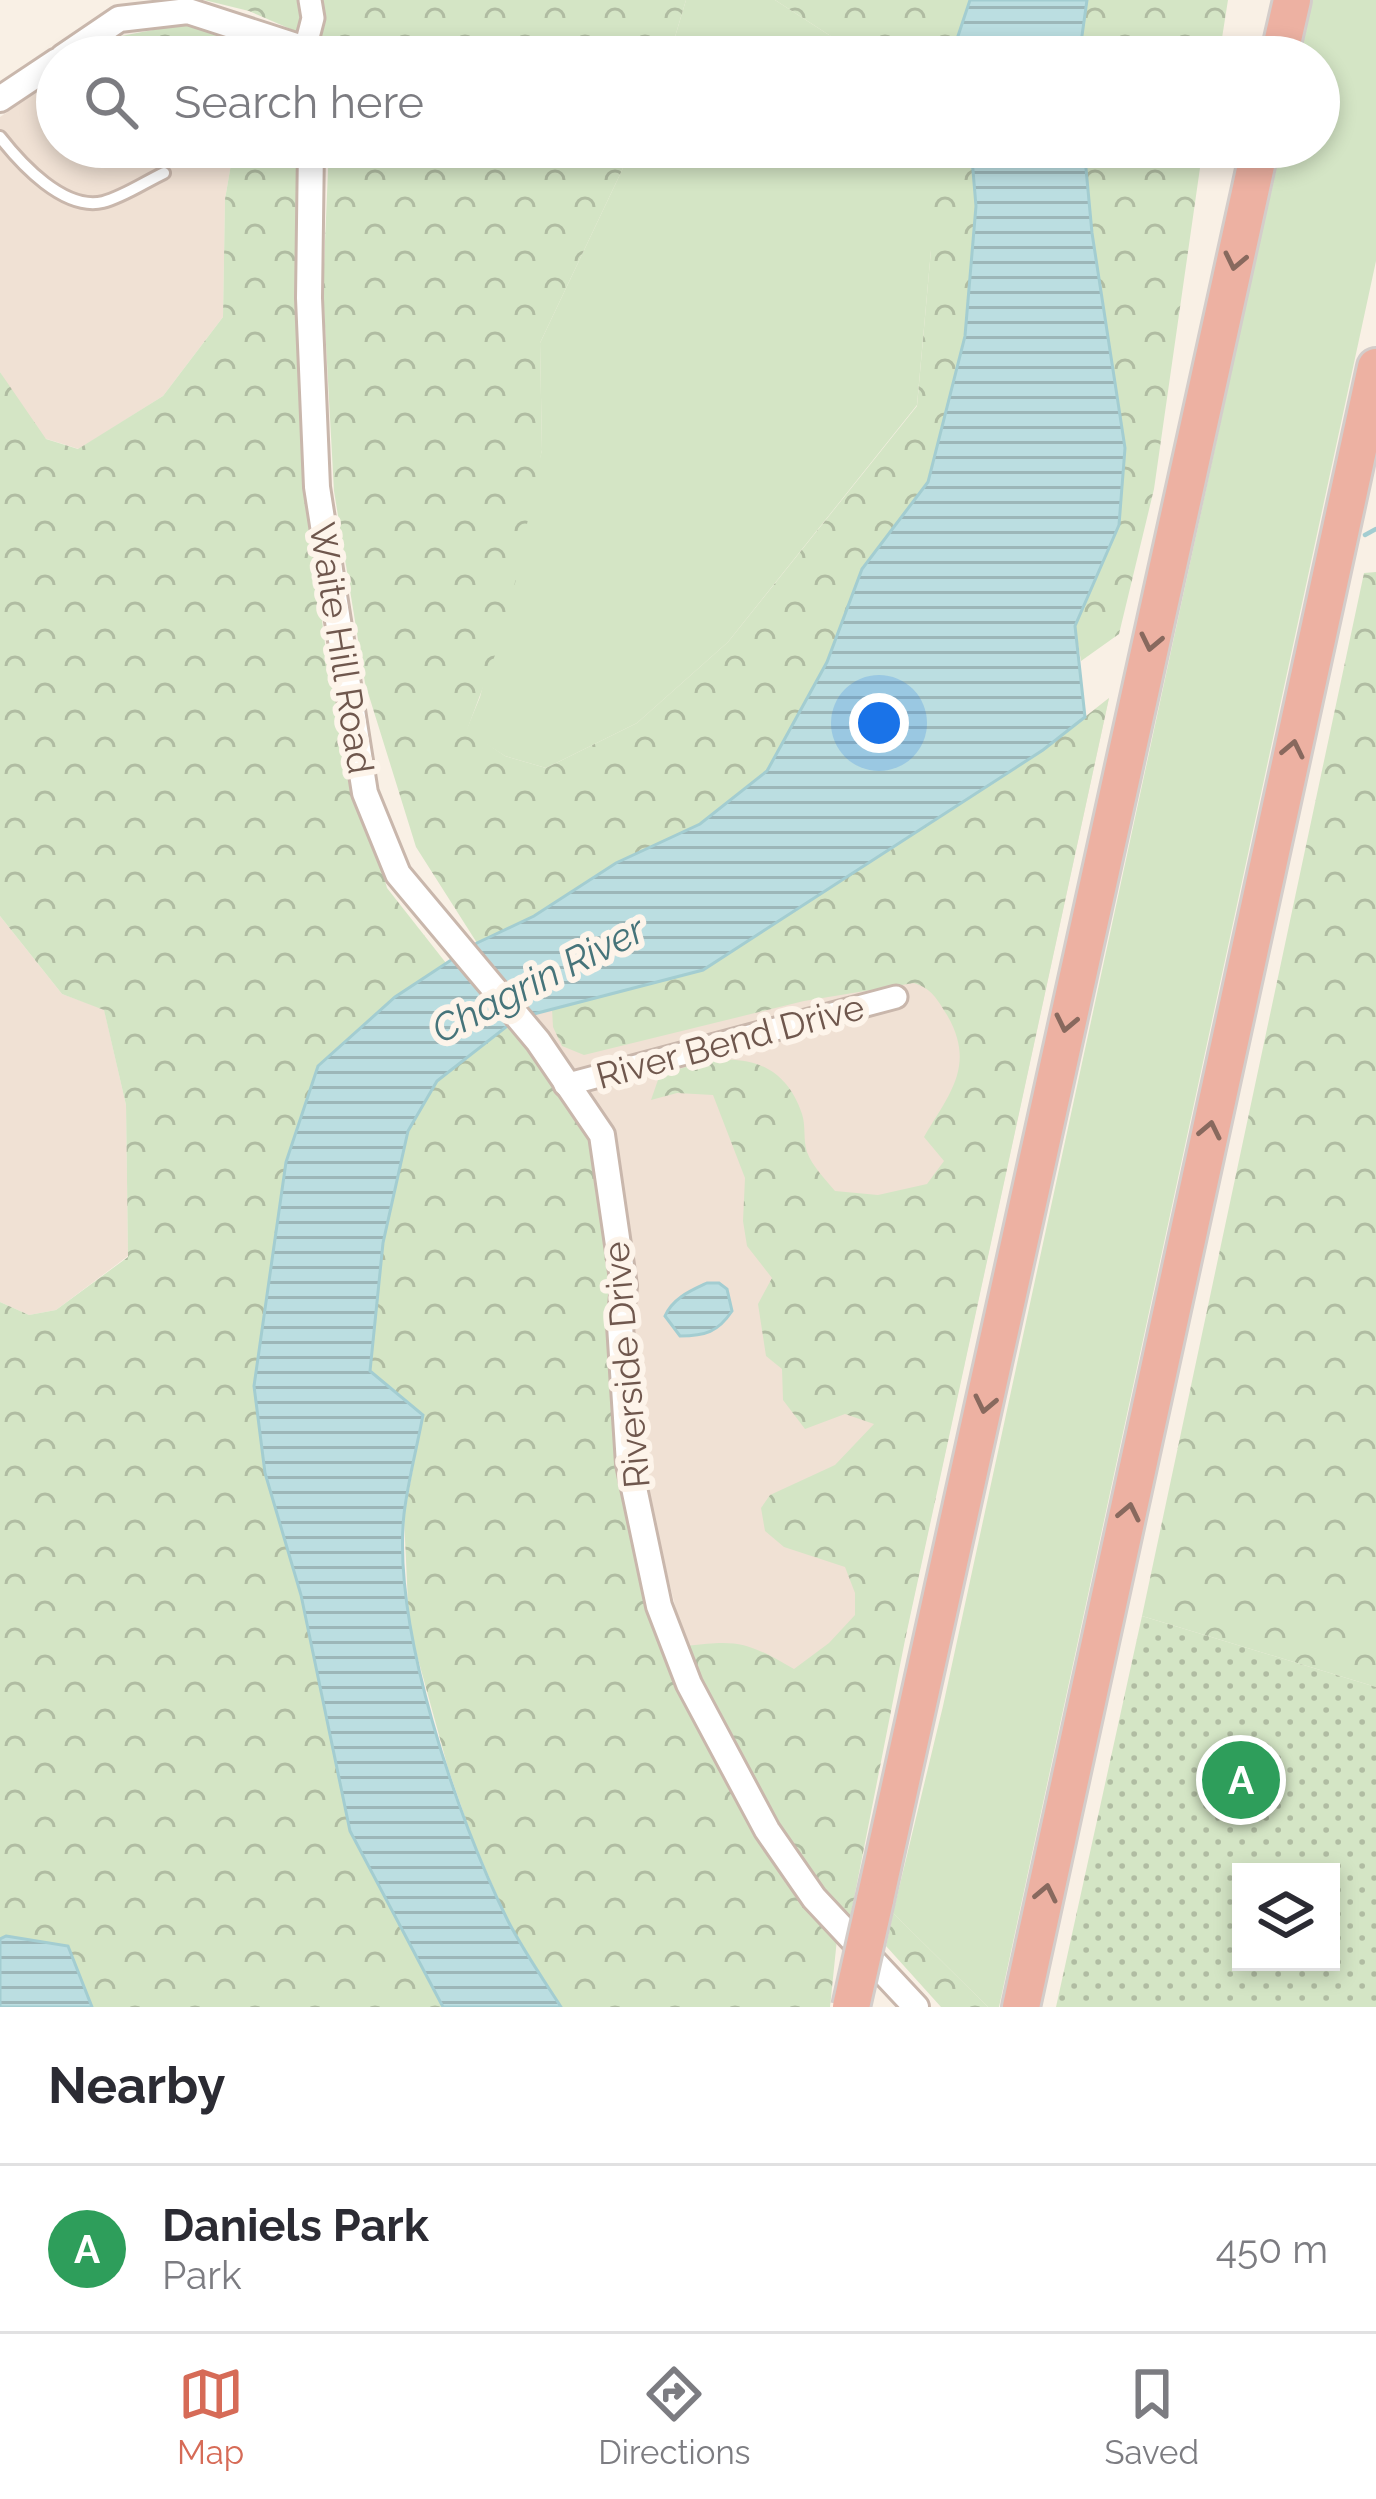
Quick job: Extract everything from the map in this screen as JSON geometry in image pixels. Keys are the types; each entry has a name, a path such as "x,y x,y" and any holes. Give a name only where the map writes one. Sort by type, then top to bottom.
{"highway":[{"path":"1284,36 1292,0"},
{"path":"851,2007 1255,168"},
{"path":"1021,2007 1376,367"}],"street":[{"path":"309,36 310,0"},
{"path":"94,36 119,19 188,11 258,36"},
{"path":"0,99 36,75"},
{"name":"Waite Hill Road","path":"310,168 309,298 317,487 365,793 398,874 538,1041 565,1085"},
{"name":"River Bend Drive","path":"565,1085 896,997"},
{"name":"Riverside Drive","path":"565,1085 602,1135 624,1286 620,1325 629,1464 666,1626 689,1684 767,1830 814,1898 916,2007"}],"lane":[{"path":"0,137 36,175 68,196 89,203 105,201 164,173"}],"shaded area":[{"path":"36,93 36,168 230,168 225,199 223,317 163,396 79,449 37,436 0,372 0,117"},
{"path":"1109,698 880,1753 715,1713 682,1633 526,1016 703,970 1043,750"},
{"path":"0,916 62,994 104,1009 126,1105 128,1256 56,1310 29,1315 0,1302"}],"green space":[{"path":"204,0 686,0 675,36 307,36 249,11"},
{"path":"686,0 775,0 831,36 675,36"},
{"path":"775,0 970,0 958,36 831,36"},
{"path":"1087,0 1228,0 1222,36 1082,36"},
{"path":"1312,0 1376,0 1376,261 999,2007 988,2007 893,1913 943,1706 1275,168 1340,168 1340,36 1304,36"},
{"path":"190,23 227,36 121,36"},
{"path":"230,168 300,168 305,487 329,675 387,888 446,963 395,997 318,1066 286,1162 254,1386 265,1473 301,1595 350,1831 443,2007 0,2007 0,1302 29,1315 56,1310 128,1257 126,1105 104,1010 62,994 0,916 0,372 46,439 78,449 163,396 223,317 225,199"},
{"path":"328,168 623,168 540,343 542,450 507,623 467,730 505,756 546,768 637,723 728,642 917,406 931,250 931,168 973,168 976,206 965,336 928,482 862,569 827,662 767,771 700,824 616,863 534,916 477,943 416,847 365,683 334,491 323,289"},
{"path":"623,168 931,168 931,250 917,405 728,642 637,723 546,768 505,756 466,731 480,697 542,450 540,343"},
{"path":"1086,168 1200,168 1154,489 1119,634 1081,661 1075,626 1119,525"},
{"path":"1376,572 1376,1687 1142,1616 1364,573"},
{"path":"1109,698 905,1640 849,1924 759,1790 687,1646 743,1645 794,1669 829,1643 855,1615 855,1593 845,1567 784,1547 765,1531 761,1508 770,1495 835,1465 874,1424 845,1414 805,1429 783,1400 782,1369 766,1356 758,1304 772,1278 747,1246 745,1178 713,1095 677,1093 651,1100 659,1077 680,1069 722,1060 761,1066 791,1092 802,1114 809,1157 835,1191 878,1195 927,1184 944,1161 924,1137 956,1078 959,1049 955,1033 934,995 914,983 804,1001 584,1055 562,1046 553,1027 552,1009 703,970 1043,750"},
{"path":"511,1023 594,1136 653,1610 837,1939 830,2007 561,2007 509,1923 448,1768 409,1626 404,1517 423,1415 370,1372 387,1220 405,1142 437,1082"},
{"path":"1142,1616 1376,1687 1376,2007 1056,2007"},
{"path":"893,1913 988,2007 941,2007 886,1946"}],"water":[{"path":"970,0 1087,0 1082,36 958,36"},
{"name":"Chagrin River","path":"973,168 1086,168 1125,448 1119,525 1075,626 1085,717 1043,750 703,970 511,1023 437,1081 408,1131 383,1243 370,1371 423,1415 404,1514 408,1611 432,1722 469,1830 508,1921 561,2007 443,2007 350,1831 301,1595 265,1473 254,1386 286,1162 318,1066 395,997 477,943 534,916 616,863 700,824 767,771 827,662 862,569 928,482 965,336 976,206"},
{"path":"707,1283 727,1289 732,1311 710,1331 680,1336 665,1316 668,1310"},
{"path":"0,1939 68,1946 92,2007 0,2007"}],"waterway":[{"path":"1365,535 1376,529"}],"place":[{"name":"Daniels Park","path":"1241,1780"}]}
